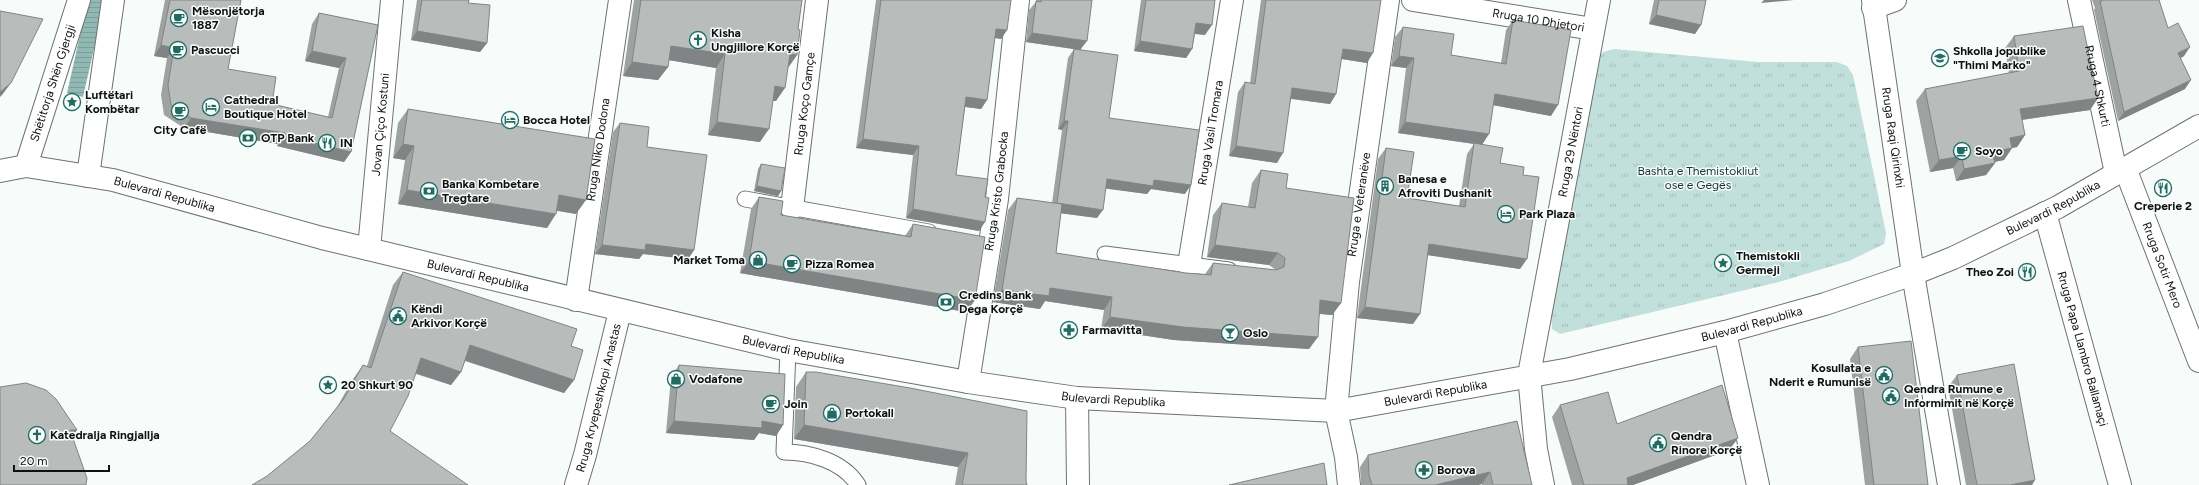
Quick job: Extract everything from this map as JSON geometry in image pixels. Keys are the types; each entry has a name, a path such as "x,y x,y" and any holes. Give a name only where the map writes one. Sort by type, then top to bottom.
{"street":[{"name":"Shëtitorja Shën Gjergji","path":"26,166 78,0"},
{"path":"88,176 113,0"},
{"name":"Jovan Çiço Kostuni","path":"369,249 392,0"},
{"name":"Rruga Niko Dodona","path":"576,300 620,0"},
{"name":"Rruga Koço Gamçe","path":"792,208 817,0"},
{"name":"Rruga Kristo Grabocka","path":"968,382 983,241 998,199 1018,0"},
{"name":"Rruga Vasil Tromara","path":"1189,265 1232,0"},
{"name":"Rruga e Veteranëve","path":"1349,485 1346,457 1336,411 1348,282 1388,0"},
{"name":"Rruga 10 Dhjetori","path":"1413,0 1593,29"},
{"name":"Rruga 29 Nëntori","path":"1543,485 1536,449 1529,375 1598,0"},
{"path":"1873,4 1895,0"},
{"name":"Rruga 4 Shkurti","path":"2079,0 2121,171"},
{"name":"Rruga Raqi Qirinxhi","path":"1873,4 1913,274 1949,485"},
{"name":"Bulevardi Republika","path":"0,171 26,166 113,180 322,238 620,311 788,350 968,382 1077,398 1336,411 1529,375 1570,369 1725,332 1814,308 1913,274 1953,258 2045,213 2199,126"},
{"name":"Rruga Sotir Mero","path":"2121,171 2199,361"},
{"name":"Rruga Papa Llambro Ballamaçi","path":"2045,213 2120,485"},
{"name":"Rruga Kryepeshkopi Anastas","path":"576,485 620,311"},
{"path":"1725,332 1758,485"},
{"path":"1077,398 1078,485"}],"lane":[{"path":"745,199 944,234"},
{"path":"1106,254 1244,271"},
{"path":"788,350 784,452 804,452 834,463 858,485"}],"green space":[{"name":"Bashta e Themistokliut ose e Gegës","path":"1614,49 1758,62 1837,62 1847,66 1853,75 1886,233 1884,244 1849,261 1779,282 1560,334 1552,329 1551,316 1598,59 1603,52"}],"shaded area":[{"path":"88,0 105,0 83,97 67,93"}],"building":[{"path":"170,0 241,0 228,69 276,77 272,104 332,118 346,58 312,51 319,13 378,25 351,152 285,136 285,133 191,118 171,105 168,85 174,48 161,45"},
{"path":"422,0 469,0 468,3 490,5 487,43 417,31"},
{"name":"Kisha Ungjillore Korçë","path":"641,0 802,0 798,29 800,30 797,55 790,54 785,88 775,86 769,129 717,122 725,54 671,46 668,67 632,62"},
{"path":"881,0 1011,0 1007,30 996,29 987,100 966,97 956,175 988,179 985,197 989,198 985,222 913,209 919,146 863,139"},
{"path":"1041,0 1092,0 1087,41 1032,33 1036,1 1041,2"},
{"path":"1146,0 1215,0 1212,25 1196,23 1192,49 1140,41"},
{"path":"1266,0 1381,0 1373,53 1343,49 1336,94 1292,88 1283,153 1236,146 1245,82 1255,84"},
{"path":"1659,0 1706,0 1701,25 1656,15"},
{"path":"2159,0 2168,28 2178,23 2190,47 2178,53 2191,80 2124,112 2100,1"},
{"path":"0,11 43,19 11,83 0,92"},
{"path":"1513,20 1571,30 1558,105 1495,94 1489,134 1405,122 1414,58 1399,56 1403,27 1454,34 1451,55 1506,64"},
{"path":"2083,26 2098,98 2020,109 2025,135 2010,138 2012,148 1992,152 1995,163 1964,169 1962,156 1939,160 1925,89 2019,71 2014,36"},
{"path":"1074,49 1118,55 1109,118 1199,130 1191,185 1154,180 1153,186 1107,179 1103,210 1057,203 1068,121 1064,121"},
{"path":"408,109 595,139 586,200 559,195 556,214 407,190 414,146 403,144"},
{"path":"620,123 649,127 647,147 707,155 694,250 646,244 645,250 602,245"},
{"path":"1474,143 1503,148 1500,163 1524,167 1523,175 1539,177 1527,259 1429,244 1420,314 1365,307 1386,148 1414,152 1407,198 1465,207"},
{"path":"761,164 785,168 781,191 757,186"},
{"path":"1261,170 1288,174 1286,188 1354,198 1341,303 1320,300 1318,337 1183,327 1110,317 1112,297 1050,288 1049,296 1002,290 1017,198 1062,204 1056,253 1186,273 1211,275 1213,263 1276,270 1284,267 1285,258 1278,253 1215,245 1222,203 1255,208"},
{"path":"759,197 783,201 781,215 911,237 913,224 985,237 975,300 749,261"},
{"path":"403,272 577,329 571,346 583,350 574,380 470,345 461,372 421,358 408,396 390,431 468,485 252,485 267,476 310,441 343,400 363,365 371,368"},
{"path":"1911,341 1928,485 1874,485 1858,347"},
{"path":"2014,364 2035,480 2010,485 1977,485 1957,375"},
{"path":"679,365 785,374 783,425 762,421 762,428 674,421"},
{"path":"806,372 816,372 910,388 1027,411 1027,485 962,485 968,453 804,425"},
{"name":"Katedralja Ringjallja","path":"26,383 46,390 56,399 77,430 70,430 87,478 86,485 0,485 0,387"},
{"path":"1722,385 1738,438 1627,478 1628,485 1584,485 1560,405 1608,392 1617,424"},
{"path":"1517,421 1532,485 1493,485 1490,472 1435,485 1372,485 1369,475 1368,455"},
{"path":"1324,463 1327,485 1229,485"}],"place":[{"name":"Mësonjëtorja 1887","path":"179,18"},
{"name":"Kisha Ungjillore Korçë","path":"698,40"},
{"name":"Pascucci","path":"178,50"},
{"name":"Shkolla jopublike \"Thimi Marko\"","path":"1940,58"},
{"name":"Luftëtari Kombëtar","path":"72,102"},
{"name":"Cathedral Boutique Hotel","path":"211,107"},
{"name":"City Cafë","path":"180,111"},
{"name":"Bocca Hotel","path":"510,120"},
{"name":"OTP Bank","path":"248,138"},
{"name":"IN","path":"327,143"},
{"name":"Soyo","path":"1962,151"},
{"name":"Banesa e Afroviti Dushanit","path":"1385,186"},
{"name":"Creperie 2","path":"2163,188"},
{"name":"Banka Kombetare Tregtare","path":"429,191"},
{"name":"Park Plaza","path":"1506,214"},
{"name":"Market Toma","path":"758,260"},
{"name":"Themistokli Germeji","path":"1723,263"},
{"name":"Pizza Romea","path":"792,264"},
{"name":"Theo Zoi","path":"2027,272"},
{"name":"Credins Bank Dega Korçë","path":"946,302"},
{"name":"Këndi Arkivor Korçë","path":"398,316"},
{"name":"Farmavitta","path":"1069,330"},
{"name":"Oslo","path":"1230,333"},
{"name":"Kosullata e Nderit e Rumunisë","path":"1884,375"},
{"name":"Vodafone","path":"676,379"},
{"name":"20 Shkurt 90","path":"328,385"},
{"name":"Qendra Rumune e Informimit në Korçë","path":"1891,396"},
{"name":"Join","path":"771,404"},
{"name":"Portokall","path":"832,413"},
{"name":"Katedralja Ringjallja","path":"37,435"},
{"name":"Qendra Rinore Korçë","path":"1658,443"},
{"name":"Borova","path":"1424,470"}]}
